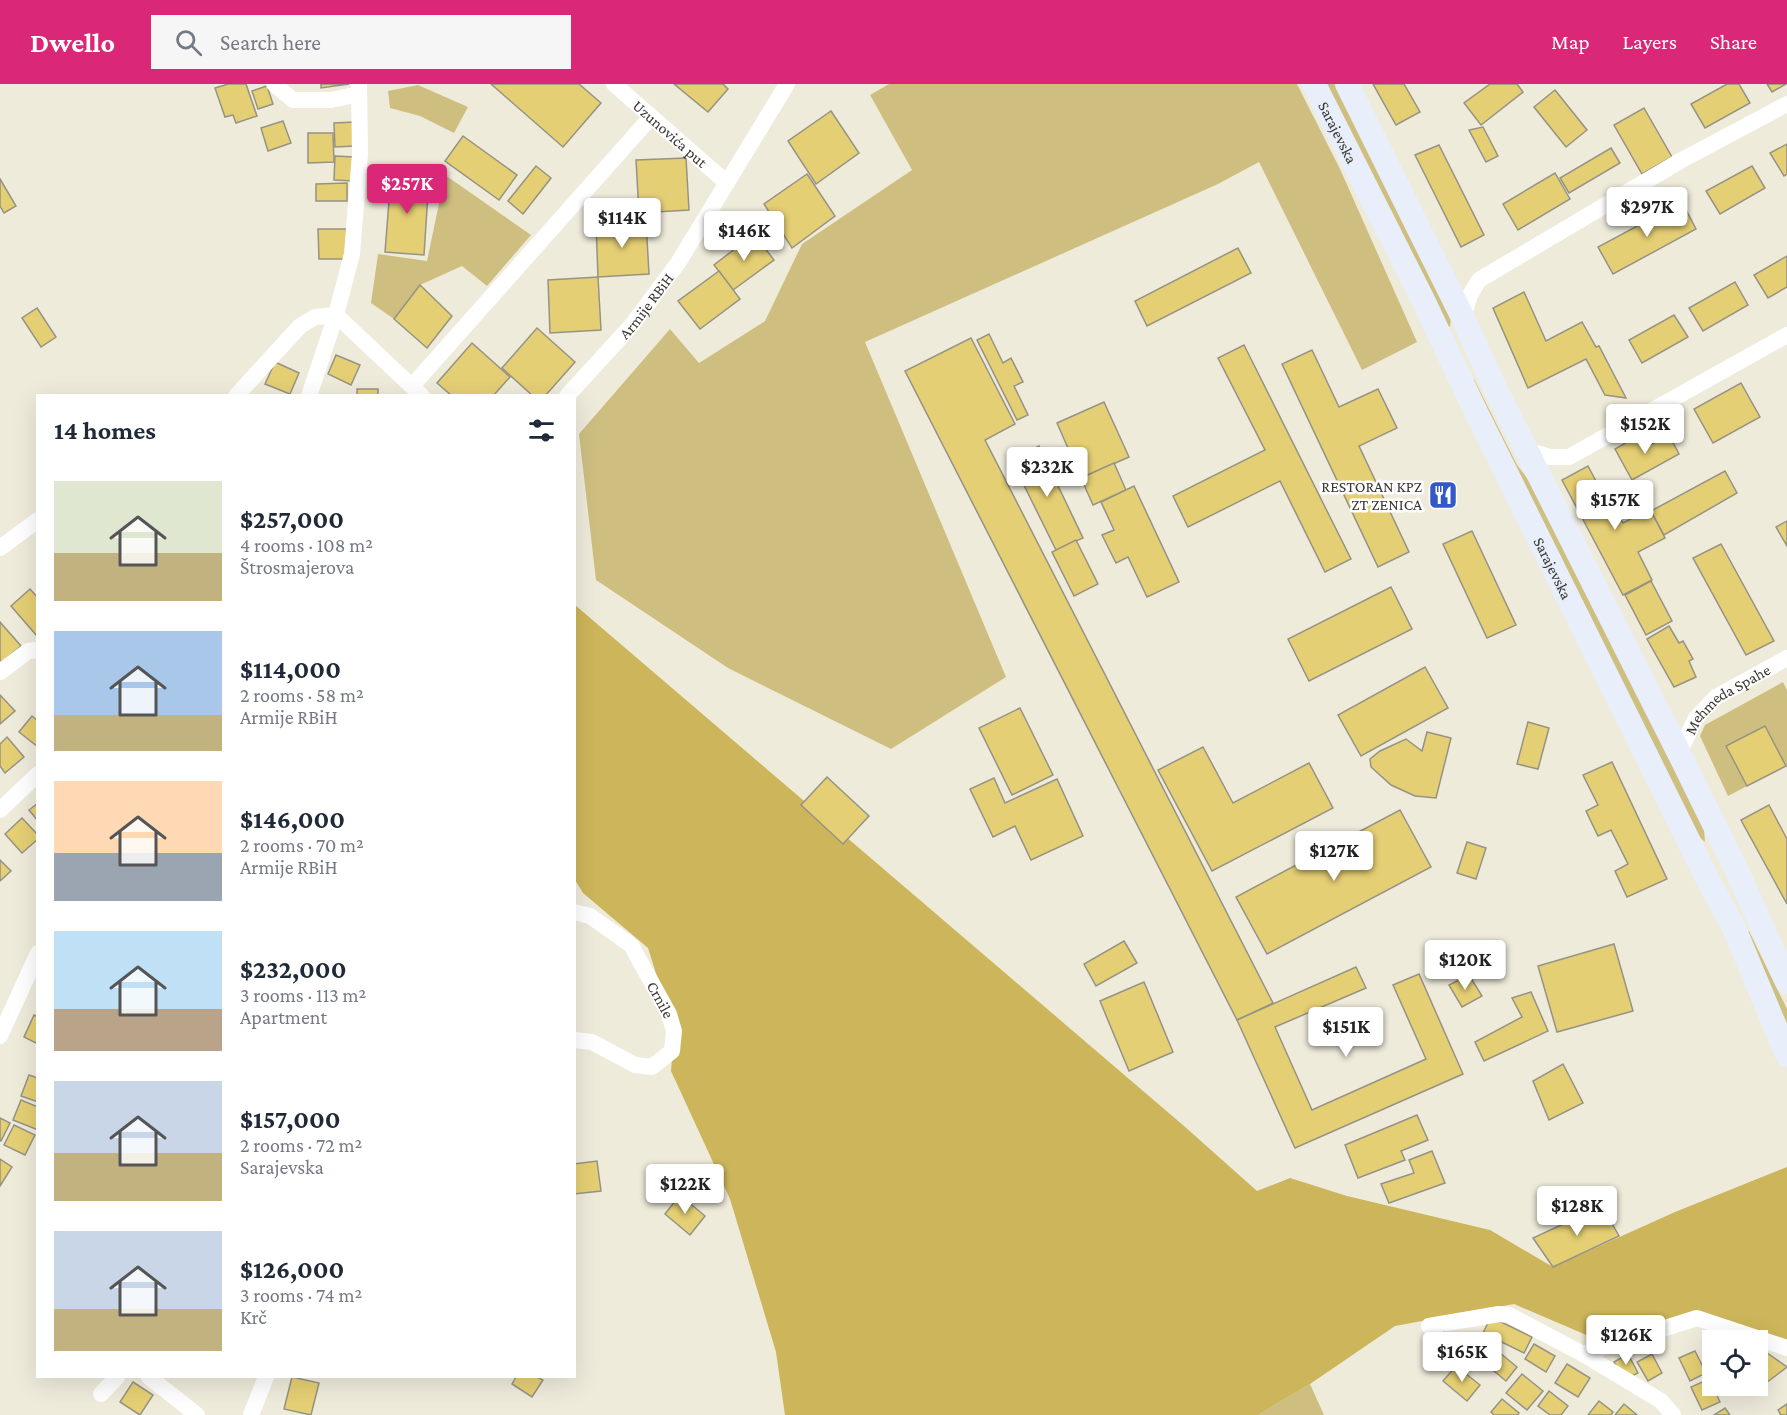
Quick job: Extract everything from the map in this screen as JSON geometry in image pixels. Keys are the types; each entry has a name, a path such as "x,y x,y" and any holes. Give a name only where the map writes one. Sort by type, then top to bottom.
{"main road":[{"name":"Sarajevska","path":"1314,84 1425,304 1474,408 1704,872 1734,928 1787,1055"},
{"name":"Sarajevska","path":"1347,84 1463,318 1485,369 1736,869 1787,982"}],"street":[{"path":"274,84 293,100 331,100 359,89 360,154 352,254 336,315 310,394"},
{"name":"Uzunovića put","path":"614,84 727,183"},
{"name":"Armije RBiH","path":"569,394 637,318 678,263 787,84"},
{"path":"1463,318 1470,295 1479,280 1680,161 1787,104"},
{"path":"238,394 300,326 315,317 336,315 417,391 651,117"},
{"path":"1526,450 1550,457 1569,457 1787,335"},
{"path":"0,548 36,521"},
{"path":"0,672 27,651 36,650"},
{"name":"Mehmeda Spahe","path":"1679,753 1696,718 1716,697 1787,658"},
{"path":"0,810 36,776"},
{"name":"Crnile","path":"576,912 590,916 631,945 669,1014 674,1031 672,1051 652,1066 635,1065 592,1042 576,1040"},
{"path":"0,1036 36,957"},
{"path":"1430,1326 1499,1314 1509,1315 1583,1354 1661,1401 1673,1415"},
{"path":"1583,1354 1697,1318 1787,1348"},
{"path":"100,1394 116,1378"},
{"path":"150,1378 197,1415"},
{"path":"251,1415 267,1378"}],"shaded area":[{"path":"889,84 1297,84 1340,169 1417,342 1362,370 1259,162 1218,184 865,342 1006,677 891,749 728,668 596,580 579,434 670,329 699,363 765,321 802,244 912,170 870,95"},
{"path":"1325,84 1336,84 1451,318 1450,327 1442,324"},
{"path":"418,85 468,107 454,133 420,116 390,108 388,91"},
{"path":"445,175 531,235 487,286 462,266 420,285 394,319 371,303 378,254 427,261"},
{"path":"1474,379 1517,465 1539,493 1704,829 1705,842 1696,834 1470,381"},
{"path":"576,606 1257,1191 1290,1178 1347,1196 1490,1230 1553,1267 1675,1212 1787,1167 1787,1343 1768,1337 1768,1330 1748,1330 1696,1313 1598,1340 1514,1304 1395,1326 1310,1384 1258,1415 785,1415 776,1352 730,1199 671,1071 674,1031 648,948 583,893 576,882"},
{"path":"1783,682 1787,690 1787,768 1786,766 1728,796 1700,736 1705,725"},
{"path":"1749,931 1787,1009 1787,1033 1745,933"},
{"path":"1310,1384 1324,1415 1258,1415"}],"building":[{"path":"228,84 246,84 257,116 236,123 233,115 225,117 215,88"},
{"path":"321,84 349,84 321,88"},
{"path":"491,84 579,84 601,103 563,147"},
{"path":"674,84 723,84 728,89 708,112"},
{"path":"1373,84 1404,84 1420,112 1396,125"},
{"path":"1490,84 1517,84 1523,92 1481,125 1464,103"},
{"path":"1727,84 1739,84 1750,103 1705,128 1691,104"},
{"path":"1767,84 1786,84 1772,92"},
{"path":"267,86 273,104 258,109 252,91"},
{"path":"1555,90 1587,130 1566,147 1534,107"},
{"path":"1644,108 1672,157 1642,174 1614,125"},
{"path":"831,111 859,153 816,184 788,141"},
{"path":"283,121 291,143 268,151 261,128"},
{"path":"354,122 355,146 335,147 334,123"},
{"path":"1483,127 1498,156 1486,162 1469,130"},
{"path":"308,133 333,133 334,162 308,163"},
{"path":"463,136 517,175 499,200 445,161"},
{"path":"1787,144 1787,174 1784,176 1770,153"},
{"path":"1439,145 1484,235 1461,247 1415,155"},
{"path":"1611,148 1620,163 1569,193 1560,178"},
{"path":"335,156 354,157 353,181 334,180"},
{"path":"686,158 689,210 639,213 636,160"},
{"path":"536,166 551,178 523,214 508,201"},
{"path":"1752,166 1765,188 1720,214 1706,191"},
{"path":"1555,173 1570,199 1518,230 1503,204"},
{"path":"807,174 835,216 792,248 764,204"},
{"path":"391,175 429,178 424,255 385,252"},
{"path":"0,179 16,206 4,213 0,206"},
{"path":"347,183 347,201 316,201 316,184"},
{"path":"1682,202 1696,229 1613,274 1598,247"},
{"path":"646,221 649,274 598,277 596,224"},
{"path":"318,229 347,229 348,259 319,259"},
{"path":"754,234 774,260 733,290 714,265"},
{"path":"1238,248 1251,273 1147,326 1135,301"},
{"path":"1787,256 1787,287 1768,298 1754,275"},
{"path":"719,271 740,299 700,329 678,301"},
{"path":"598,277 601,330 550,333 548,280"},
{"path":"1735,282 1748,305 1703,331 1689,308"},
{"path":"420,285 452,316 427,348 394,319"},
{"path":"1524,292 1546,341 1582,322 1596,347 1599,346 1626,398 1605,395 1586,359 1528,388 1493,308"},
{"path":"37,308 56,337 41,347 22,318"},
{"path":"1674,315 1688,337 1642,363 1629,340"},
{"path":"537,328 575,362 547,394 531,394 502,368"},
{"path":"989,334 1003,363 1011,358 1023,382 1014,386 1028,415 1017,420 977,340"},
{"path":"971,338 1015,424 985,440 1273,1003 1237,1020 905,371"},
{"path":"472,343 510,377 495,394 450,394 437,383"},
{"path":"1244,345 1351,559 1325,572 1280,481 1188,527 1173,496 1265,450 1218,358"},
{"path":"1312,350 1339,407 1378,389 1397,428 1359,446 1409,552 1378,567 1282,364"},
{"path":"336,355 360,365 351,385 328,374"},
{"path":"275,362 299,373 290,394 265,384"},
{"path":"1741,383 1760,417 1713,443 1694,409"},
{"path":"357,389 378,389 378,394 357,394"},
{"path":"1104,402 1129,457 1081,478 1057,423"},
{"path":"1643,433 1650,445 1669,435 1679,454 1632,480 1615,449"},
{"path":"1039,446 1083,538 1056,550 1011,459"},
{"path":"1114,463 1126,490 1093,505 1081,478"},
{"path":"1588,466 1615,517 1618,515 1623,523 1650,509 1665,538 1638,552 1652,580 1623,595 1562,480"},
{"path":"1725,471 1737,493 1664,535 1651,511"},
{"path":"1134,486 1179,582 1147,597 1128,557 1116,563 1102,535 1114,530 1101,502"},
{"path":"1787,521 1787,546 1776,527"},
{"path":"1472,531 1516,625 1487,638 1443,544"},
{"path":"1076,540 1098,584 1074,596 1052,552"},
{"path":"1721,544 1774,641 1746,655 1693,558"},
{"path":"1651,581 1672,621 1646,635 1625,595"},
{"path":"1391,587 1412,629 1309,681 1288,639"},
{"path":"30,589 36,596 36,635 11,606"},
{"path":"0,622 21,646 2,662 0,660"},
{"path":"1669,626 1679,643 1683,641 1693,659 1689,661 1696,677 1674,687 1647,639"},
{"path":"1425,667 1448,708 1361,756 1338,715"},
{"path":"0,695 15,711 0,724"},
{"path":"1020,708 1053,775 1012,795 979,728"},
{"path":"32,716 36,719 36,745 19,732"},
{"path":"1528,722 1549,728 1538,769 1517,764"},
{"path":"1765,726 1786,766 1747,786 1726,746"},
{"path":"1427,732 1451,738 1436,798 1415,796 1391,785 1371,767 1370,759 1380,751 1406,739 1422,751"},
{"path":"7,737 24,757 5,773 0,766 0,744"},
{"path":"1203,747 1233,803 1309,763 1333,808 1212,871 1158,770"},
{"path":"1612,762 1667,879 1627,897 1615,871 1628,864 1611,830 1598,836 1586,811 1598,805 1583,775"},
{"path":"827,777 869,816 843,844 801,805"},
{"path":"994,778 1005,803 1057,779 1083,836 1031,860 1015,826 993,837 970,789"},
{"path":"36,805 36,819 29,810"},
{"path":"1769,805 1787,839 1787,904 1741,820"},
{"path":"1400,810 1431,867 1267,954 1236,897"},
{"path":"22,818 36,833 36,841 22,853 5,834"},
{"path":"1467,842 1486,848 1476,879 1457,873"},
{"path":"0,860 11,871 0,881"},
{"path":"1124,941 1137,963 1096,986 1084,964"},
{"path":"1614,944 1633,1011 1557,1032 1538,966"},
{"path":"1356,967 1366,988 1275,1027 1312,1110 1426,1059 1393,985 1419,974 1463,1074 1295,1148 1237,1020"},
{"path":"1469,975 1482,996 1462,1007 1449,985"},
{"path":"1144,982 1173,1052 1129,1071 1100,1001"},
{"path":"1531,992 1548,1031 1484,1061 1475,1042 1522,1017 1512,998"},
{"path":"34,1015 36,1016 36,1043 24,1037"},
{"path":"1563,1064 1583,1103 1549,1120 1533,1081"},
{"path":"29,1075 36,1077 36,1101 21,1096"},
{"path":"21,1100 36,1106 36,1129 13,1120"},
{"path":"1417,1115 1428,1140 1401,1151 1405,1160 1358,1178 1345,1145"},
{"path":"0,1118 10,1123 1,1141 0,1141"},
{"path":"14,1125 35,1135 25,1155 4,1145"},
{"path":"1432,1151 1445,1183 1389,1203 1381,1184 1414,1173 1409,1160"},
{"path":"0,1159 12,1167 0,1186"},
{"path":"597,1161 601,1191 576,1194 576,1164"},
{"path":"680,1195 705,1216 690,1235 665,1214"},
{"path":"1602,1206 1619,1236 1553,1267 1533,1238"},
{"path":"1491,1317 1532,1337 1524,1353 1483,1333"},
{"path":"1442,1330 1461,1348 1447,1362 1428,1345"},
{"path":"1534,1344 1555,1356 1546,1372 1525,1359"},
{"path":"1494,1348 1517,1367 1506,1381 1483,1362"},
{"path":"1695,1351 1702,1365 1702,1375 1690,1381 1679,1358"},
{"path":"1628,1354 1638,1373 1630,1377 1619,1370 1614,1362"},
{"path":"1652,1354 1662,1373 1648,1381 1637,1362"},
{"path":"1768,1354 1787,1367 1768,1381"},
{"path":"1567,1364 1590,1378 1578,1397 1555,1383"},
{"path":"1456,1366 1480,1385 1467,1401 1443,1381"},
{"path":"1522,1374 1543,1391 1527,1410 1506,1393"},
{"path":"292,1378 319,1383 311,1415 284,1409"},
{"path":"515,1378 543,1380 532,1397 512,1384"},
{"path":"133,1382 153,1395 140,1415 120,1402"},
{"path":"1702,1382 1702,1396 1717,1396 1720,1402 1702,1410 1691,1387"},
{"path":"1549,1391 1568,1406 1561,1415 1550,1415 1538,1406"},
{"path":"1502,1399 1519,1413 1518,1415 1494,1415 1491,1412"},
{"path":"1599,1401 1613,1412 1611,1415 1588,1415"},
{"path":"1624,1404 1637,1415 1615,1415"},
{"path":"1787,1404 1787,1415 1781,1415 1778,1410"},
{"path":"1725,1408 1730,1415 1714,1415"}],"place":[{"name":"RESTORAN KPZ ZT ZENICA","path":"1443,495"}]}
